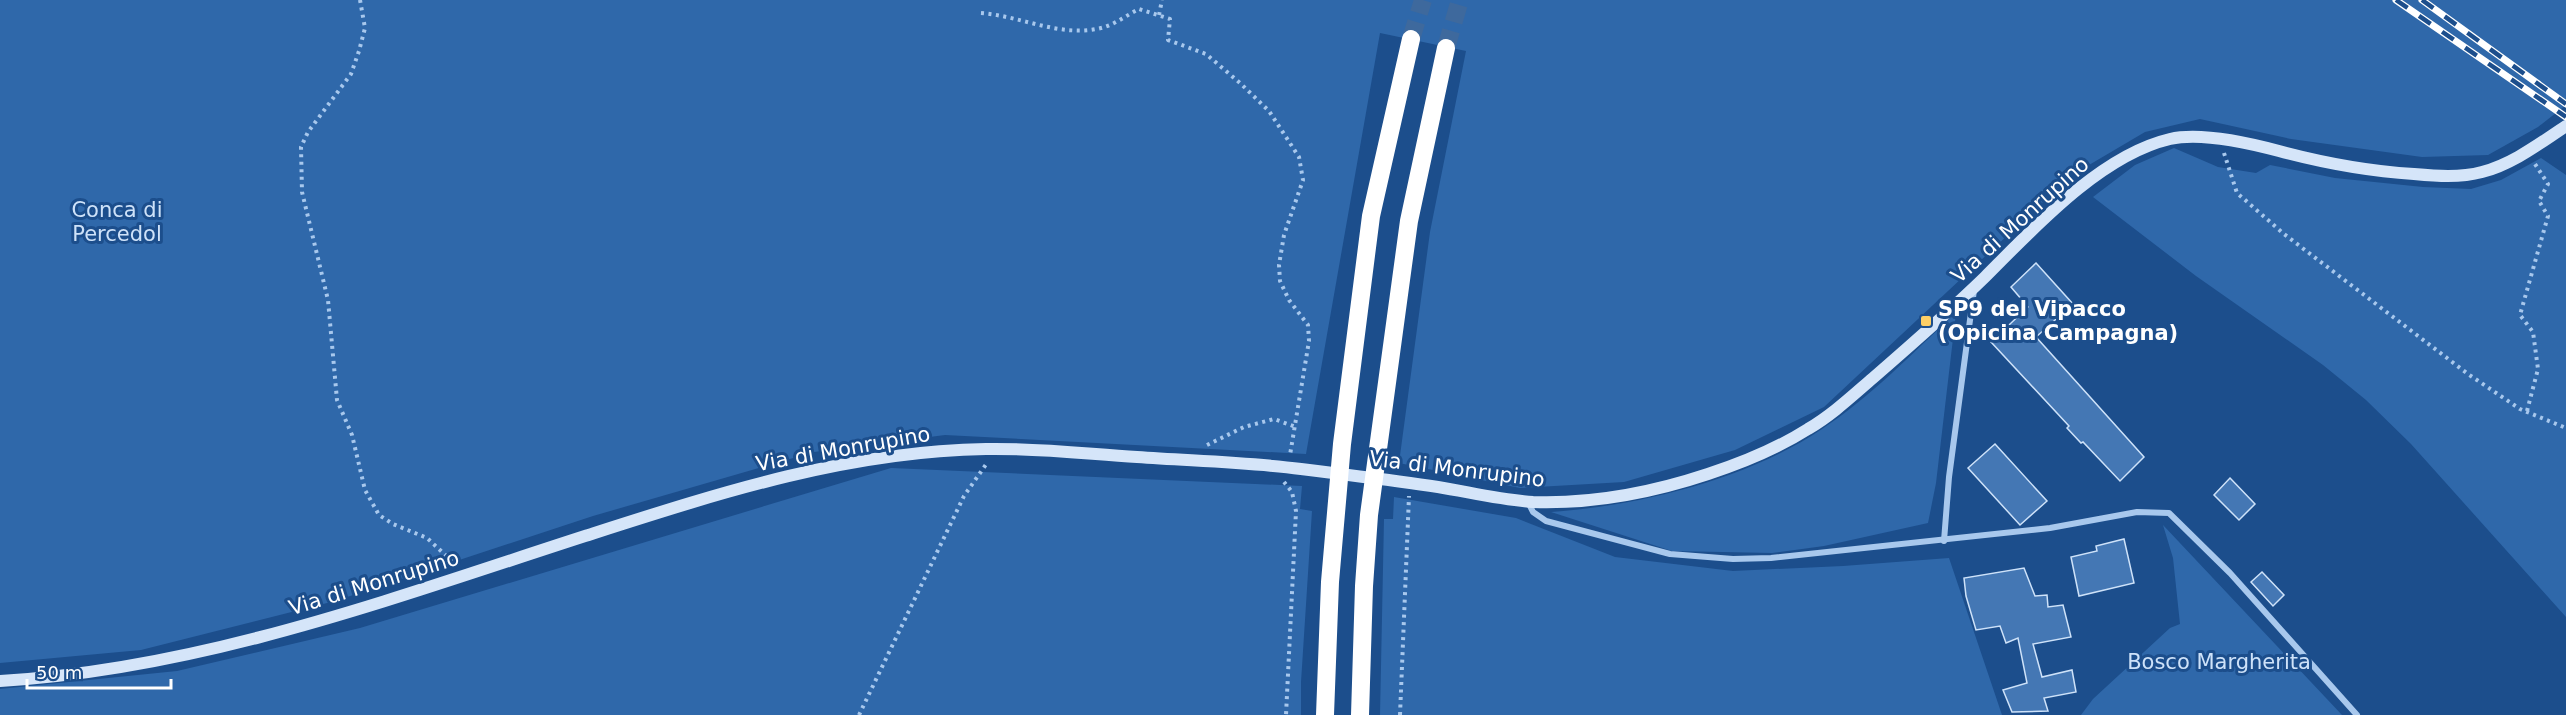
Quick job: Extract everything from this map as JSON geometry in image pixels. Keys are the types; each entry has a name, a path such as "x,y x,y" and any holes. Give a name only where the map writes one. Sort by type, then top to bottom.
{"highway":[{"path":"1325,715 1330,582 1342,444 1371,216 1411,39"},
{"path":"1360,715 1364,586 1369,515 1409,221 1446,48"}],"main road":[{"name":"Via di Monrupino","path":"0,681 49,678 211,651 468,574 648,515 773,478 891,456 994,449 1082,452 1288,467 1404,482 1528,502 1589,501 1632,495 1717,472 1784,443 1831,414 1933,326 2079,188 2115,162 2168,139 2187,137 2220,140 2262,146 2334,166 2448,176 2480,173 2527,151 2566,126"}],"street":[{"path":"1944,541 1949,477 1975,286"},
{"path":"1528,502 1533,512 1546,520 1670,554 1733,559 1771,558 1944,541 2050,528 2137,512 2169,513 2230,573 2357,715"}],"path":[{"path":"360,0 365,28 351,74 321,114 301,147 302,192 328,300 337,400 352,435 365,490 379,515 393,524 427,538 468,574"},
{"path":"1159,15 1162,0"},
{"path":"981,13 1002,15 1076,32 1103,28 1139,9 1159,15 1170,19 1168,40 1206,54 1269,111 1299,157 1303,180 1284,235 1279,265 1280,281 1289,300 1308,325 1309,341 1288,467"},
{"path":"2220,140 2237,193 2284,234 2468,375 2527,411 2566,428"},
{"path":"2527,151 2548,184 2539,201 2548,216 2520,315 2534,332 2538,369 2527,411"},
{"path":"1185,460 1215,441 1244,427 1274,419 1296,427"},
{"path":"859,715 964,496 983,470 994,449"},
{"path":"1270,465 1292,492 1296,511 1286,715"},
{"path":"1400,715 1404,482"}],"green space":[{"name":"Conca di Percedol","path":"0,0 2566,0 2566,105 2538,127 2488,155 2422,157 2291,139 2200,119 2145,132 2072,175 1824,407 1735,450 1624,482 1520,488 1399,463 1430,232 1466,51 1380,33 1306,454 945,435 814,452 593,516 335,601 141,650 0,663"},
{"path":"2174,148 2218,167 2256,173 2270,165 2335,178 2423,187 2471,189 2501,180 2541,158 2566,175 2566,617 2411,444 2366,400 2323,365 2196,276 2093,197 2135,165"},
{"path":"1956,313 1936,483 1928,523 1824,546 1772,553 1672,551 1551,512 1620,504 1692,487 1727,476 1793,447 1858,403"},
{"path":"891,468 1302,486 1300,509 1312,511 1301,715 0,715 0,689 177,671 360,628"},
{"path":"1394,497 1516,518 1615,557 1733,571 1949,558 2002,715 1380,715 1384,519 1393,519"},
{"name":"Bosco Margherita","path":"2163,525 2342,715 2081,715 2093,699 2170,628 2180,624 2173,558"}],"building":[{"path":"2036,263 2073,304 2036,337 2144,457 2120,481 2067,428 2069,426 1991,342 2028,307 2011,287"},
{"path":"1995,444 2047,501 2020,525 1968,468"},
{"path":"2230,478 2255,504 2239,520 2214,495"},
{"path":"2124,539 2134,583 2079,596 2071,557 2097,551 2096,546"},
{"path":"2024,568 2035,596 2047,595 2048,607 2063,605 2071,637 2033,644 2042,677 2072,670 2076,692 2044,698 2048,711 2012,712 2003,690 2027,683 2018,638 2006,643 2000,626 1976,630 1966,596 1964,578"},
{"path":"2262,572 2284,595 2273,606 2251,582"}],"tunnel":[{"path":"1411,39 1423,0"},
{"path":"1446,48 1460,0"}],"railway":[{"path":"2396,0 2566,117"},
{"path":"2422,0 2566,104"}],"place":[{"name":"SP9 del Vipacco (Opicina Campagna)","path":"1926,321"}]}
